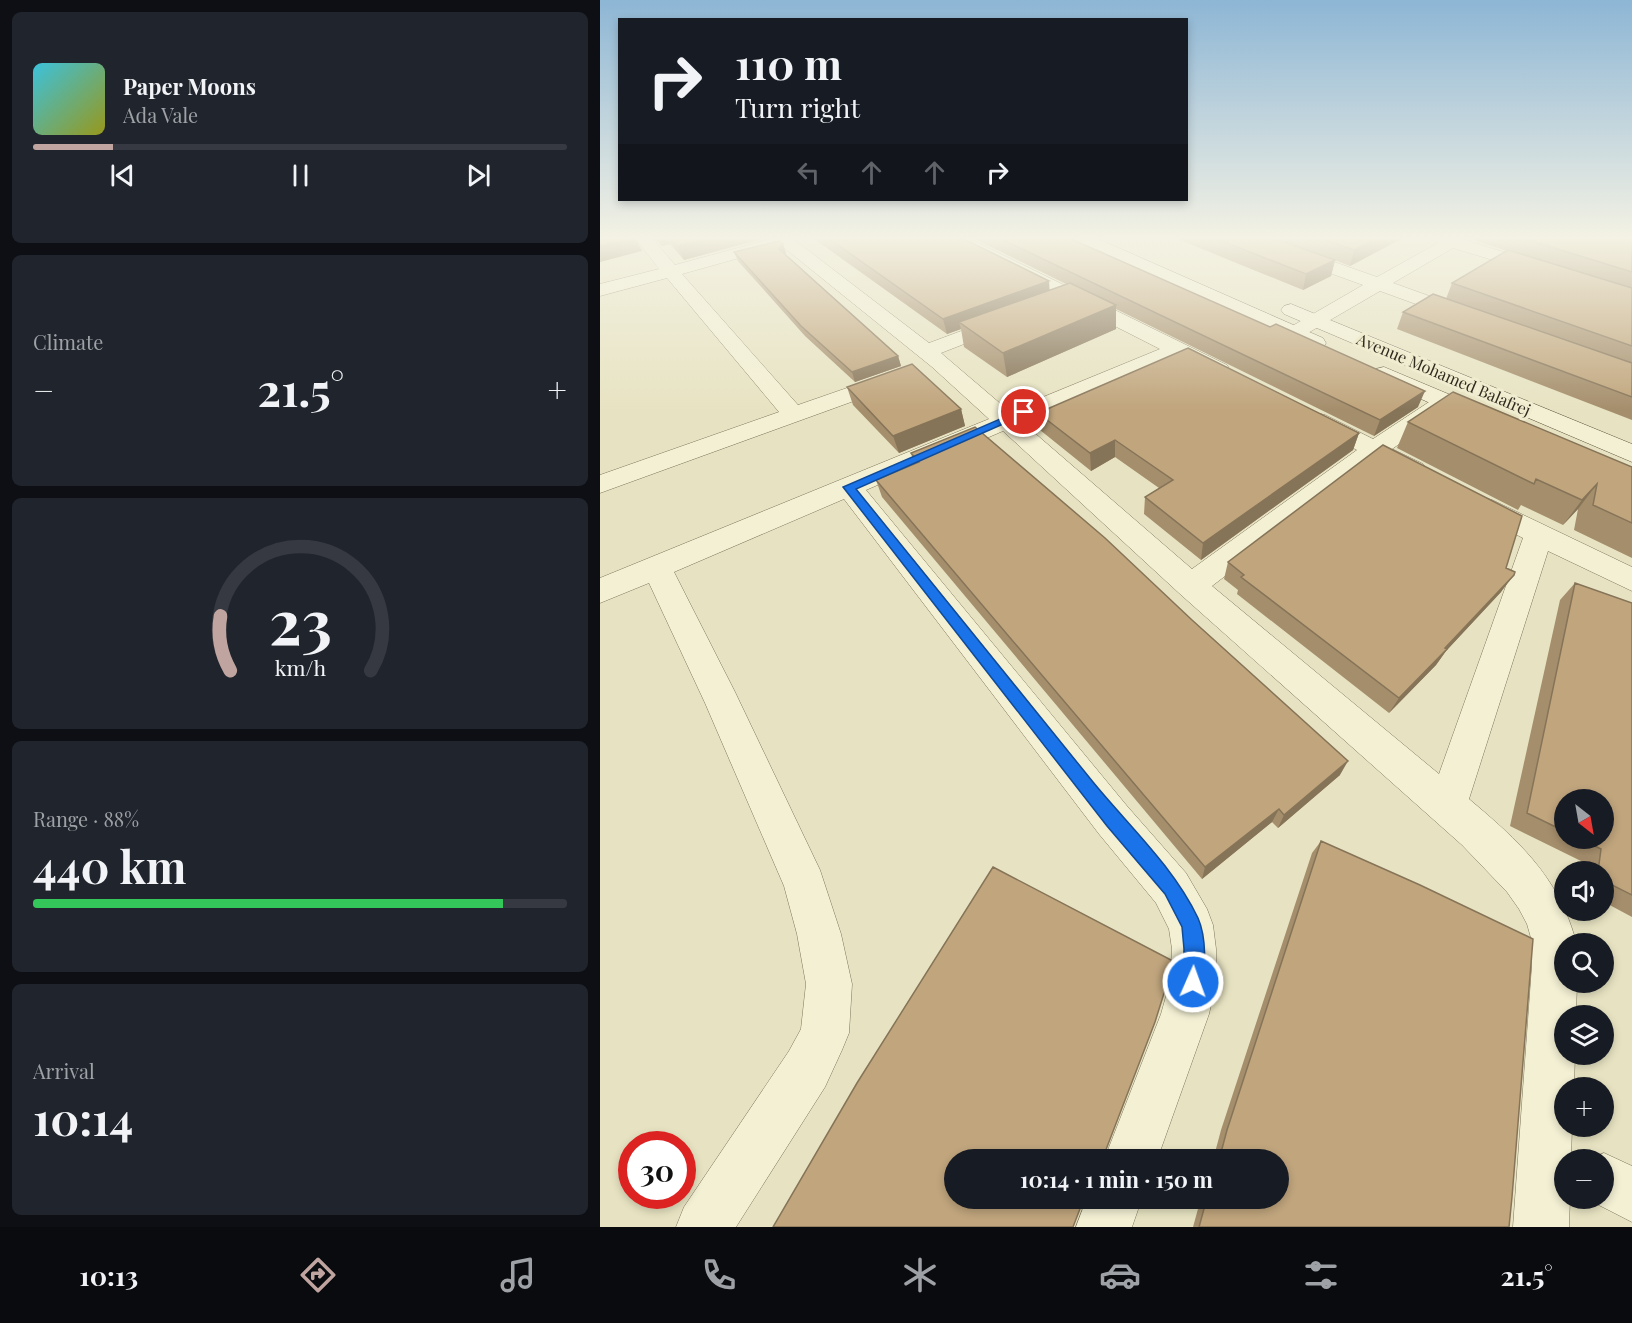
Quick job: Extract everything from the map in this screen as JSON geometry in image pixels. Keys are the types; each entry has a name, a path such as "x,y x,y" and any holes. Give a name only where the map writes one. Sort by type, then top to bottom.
{"street":[{"path":"691,295 794,415"},
{"path":"858,295 1006,420 1191,586 1448,806 1522,877 1547,916 1553,938 1556,1149"},
{"name":"Avenue Mohamed Balafrej","path":"1209,295 1333,351"},
{"name":"Avenue Mohamed Balafrej","path":"1257,295 1632,454"},
{"path":"1294,333 1361,295"},
{"path":"1408,295 1477,320"},
{"path":"1043,307 1074,296 1240,381"},
{"path":"600,484 794,415 933,357 1023,315"},
{"path":"600,591 1177,349"},
{"name":"Avenue Mohamed Balafrej","path":"1364,365 1507,427"},
{"path":"1191,586 1375,449 1445,402"},
{"path":"1292,407 1436,482"},
{"path":"849,487 1106,812 1171,888 1191,925 1194,949 1193,982 1185,1014 1134,1149"},
{"path":"1466,498 1632,580"},
{"path":"1448,806 1539,534"},
{"path":"656,567 723,703 801,875 819,934 829,984 825,1033 807,1069 704,1227"},
{"path":"1541,1227 1554,1164"},
{"path":"1614,1185 1632,1195"},
{"path":"1104,1227 1111,1209"}],"building":[{"path":"773,295 830,295 898,356 852,372 801,326"},
{"path":"909,295 1009,295 943,319"},
{"path":"1035,295 1096,295 1116,305 1003,353 959,322"},
{"path":"1119,295 1198,295 1270,327 1276,324 1425,391 1380,420"},
{"path":"1431,295 1437,295 1632,363 1632,397 1403,312"},
{"path":"1487,295 1632,295 1632,346"},
{"path":"1188,348 1359,433 1203,543 1145,497 1173,480 1115,440 1090,453 1038,413"},
{"path":"912,364 961,409 893,436 847,387"},
{"path":"1453,392 1632,467 1632,523 1593,505 1597,484 1582,500 1536,479 1534,484 1408,422"},
{"path":"975,427 1105,538 1348,761 1284,815 1279,809 1205,867 876,480 919,462 911,453"},
{"path":"1383,445 1522,516 1506,568 1515,572 1514,575 1399,698 1241,577 1244,575 1228,562"},
{"path":"1575,583 1632,603 1632,895 1614,886 1614,861 1599,861 1601,849 1614,849 1614,789 1554,789 1554,826 1527,813"},
{"path":"1321,841 1533,939 1509,1227 1199,1227 1204,1209 1289,1209 1289,1149 1222,1149"},
{"path":"993,867 1171,960 1170,974 1155,1022 1106,1149 944,1149 944,1209 1080,1209 1073,1227 773,1227 857,1083"}],"route":[{"path":"1024,412 849,487 1029,716 1171,888 1191,925 1194,949 1193,982"}]}
